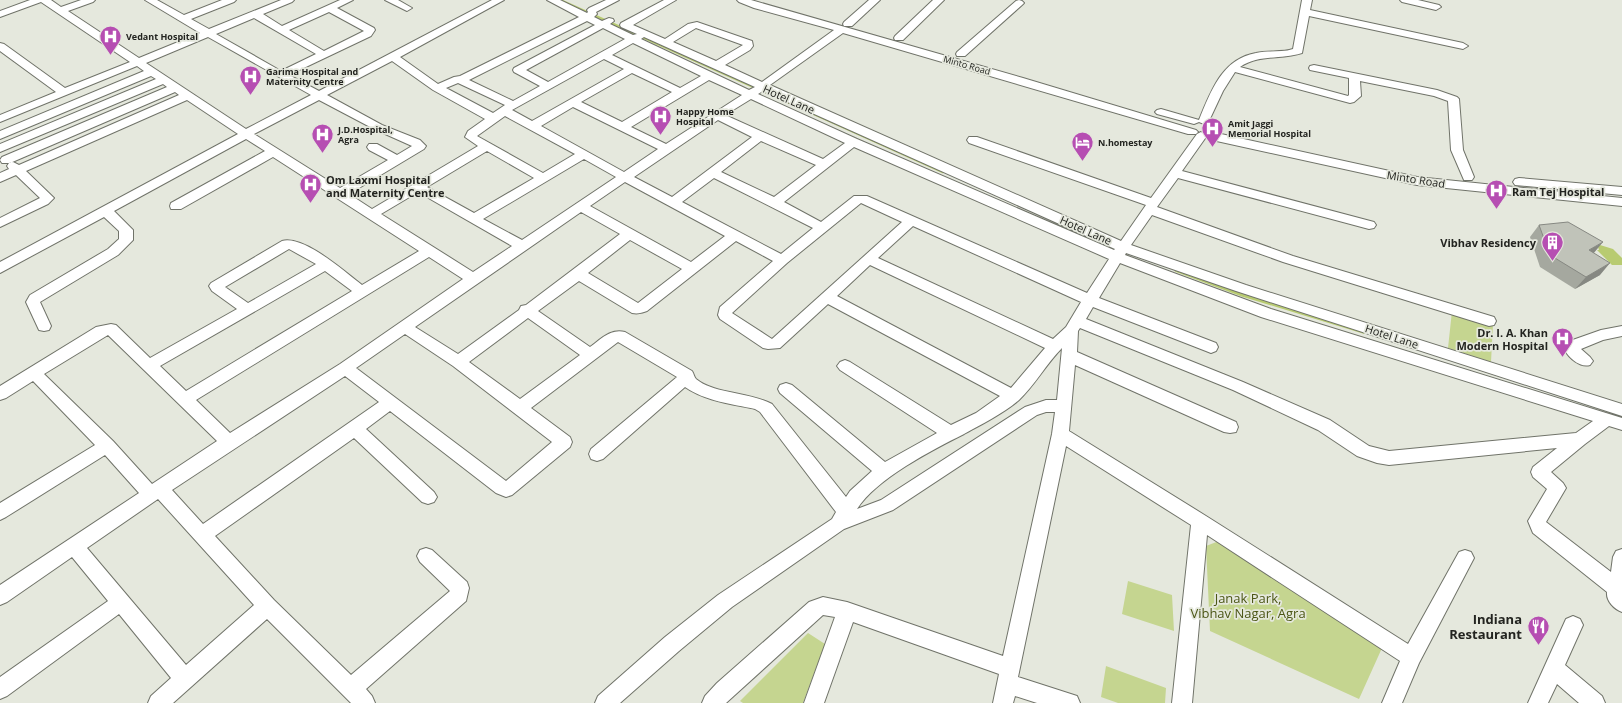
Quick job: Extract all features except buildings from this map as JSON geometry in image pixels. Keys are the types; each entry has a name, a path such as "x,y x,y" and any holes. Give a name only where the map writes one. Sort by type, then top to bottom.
{"street":[{"path":"0,14 39,0"},
{"path":"44,0 246,134 473,279"},
{"path":"60,11 90,0"},
{"path":"150,0 281,75 321,95 378,127 419,144 419,147 340,194"},
{"path":"184,19 231,0"},
{"path":"2,116 289,0"},
{"path":"281,30 348,0"},
{"path":"390,0 407,8"},
{"path":"478,0 494,3"},
{"path":"552,0 591,13"},
{"name":"Hotel Lane","path":"569,0 591,13 614,23 637,37 665,43 712,71 1120,252 1174,280 1266,313 1446,370 1617,417"},
{"path":"461,80 614,0"},
{"path":"518,70 614,23 671,0"},
{"name":"Minto Road","path":"742,0 757,6 899,38 961,54 1203,129 1386,165 1468,177 1622,191"},
{"name":"Minto Road","path":"759,0 845,27 1203,129 1417,181 1589,200 1622,202"},
{"path":"0,596 229,442 345,368 473,279 717,115 756,91 845,27 875,0"},
{"path":"899,38 939,0"},
{"path":"605,703 672,644 725,601 842,517 856,496 884,471 950,433 982,417 1014,396 1062,351 1089,300 1203,129 1220,86 1232,68 1238,62 1255,56 1291,54 1298,51 1307,0"},
{"path":"1405,0 1436,7"},
{"path":"0,268 246,134 494,3"},
{"path":"961,54 1019,3"},
{"path":"281,75 367,34 370,30 329,8"},
{"path":"1304,12 1463,46"},
{"path":"255,14 324,55"},
{"path":"614,23 637,37 712,71"},
{"path":"623,127 680,92 748,46 748,42 697,25 692,26 665,43"},
{"path":"544,178 473,138 471,135 493,118 637,37"},
{"path":"0,46 5,56 63,92"},
{"path":"604,55 680,92"},
{"path":"393,57 437,88 493,118"},
{"path":"500,60 548,86"},
{"path":"1232,68 1350,100 1355,96 1354,77"},
{"path":"1314,68 1437,93 1453,99 1457,150 1468,177"},
{"path":"532,126 632,69"},
{"path":"0,135 151,72"},
{"path":"437,88 455,79 461,80 510,108 532,126 782,260"},
{"path":"0,148 164,80"},
{"path":"0,223 44,202 48,198 3,157 176,87"},
{"path":"756,91 853,142 1120,252"},
{"path":"0,178 19,171 188,95"},
{"path":"574,102 666,149"},
{"path":"717,115 824,164"},
{"path":"674,202 714,173 760,136"},
{"path":"973,140 1288,259 1489,321"},
{"path":"775,203 853,142"},
{"path":"372,214 488,146"},
{"path":"373,147 397,160"},
{"path":"176,206 274,151"},
{"path":"473,219 584,154"},
{"path":"714,173 775,203 821,228"},
{"path":"1174,173 1369,225"},
{"path":"418,187 522,246"},
{"path":"1581,188 1589,200"},
{"path":"912,220 828,298 775,344 768,344 727,317 726,311 730,306 782,260 858,199 868,200 1089,300 1211,347"},
{"path":"581,207 691,268"},
{"path":"44,326 33,302 35,299 113,252 126,240 126,230 105,210"},
{"path":"458,362 526,310 578,274 629,234"},
{"path":"578,274 637,309 642,307 735,235"},
{"path":"247,309 217,288 218,284 287,244 294,245 362,292"},
{"path":"185,399 429,251"},
{"name":"Hotel Lane","path":"1120,252 1241,288 1446,354 1617,417"},
{"path":"869,259 1062,351 1230,427"},
{"path":"150,365 325,265"},
{"path":"828,298 1014,396"},
{"path":"526,310 590,356"},
{"path":"1074,326 1238,386 1324,425 1359,448 1377,456 1389,458 1579,439"},
{"path":"345,368 506,490 564,442 458,362 405,327"},
{"path":"0,394 107,329 114,331 229,442"},
{"path":"1585,361 1570,349 1572,346 1601,335 1622,331"},
{"path":"520,408 618,336 687,375 685,379 597,454"},
{"path":"1003,703 1060,434 1064,406 1062,351"},
{"path":"1446,354 1446,370"},
{"path":"845,366 950,433"},
{"path":"34,373 107,446 202,534 267,606 365,703"},
{"path":"685,379 707,392 759,404 766,408 842,517"},
{"path":"786,389 884,471"},
{"path":"202,534 355,429 390,402"},
{"path":"842,517 887,505 962,458 1031,410 1046,406 1064,406"},
{"path":"1617,417 1579,439 1540,472 1557,488 1537,521 1537,524 1539,528 1619,596"},
{"path":"355,429 428,497"},
{"path":"1060,434 1200,521 1411,657"},
{"path":"0,512 107,446"},
{"path":"1182,703 1200,521"},
{"path":"74,546 184,678"},
{"path":"351,688 459,595 460,588 426,556"},
{"path":"1619,596 1622,557"},
{"path":"1392,703 1411,657 1465,558"},
{"path":"0,689 121,602"},
{"path":"158,703 184,678 267,606"},
{"path":"712,703 724,690 816,608 823,606 846,611 1009,676 1070,703"},
{"path":"814,703 846,611"},
{"path":"1538,703 1572,625"},
{"path":"1553,668 1595,703"}],"green space":[{"path":"1452,311 1493,324 1491,362 1448,348"},
{"name":"Janak Park, Vibhav Nagar, Agra","path":"1219,541 1382,648 1359,699 1210,631 1206,546"},
{"path":"1128,581 1172,595 1174,631 1122,614"},
{"path":"808,633 825,644 803,703 743,703 740,701"},
{"path":"1106,666 1166,688 1165,703 1118,703 1101,697"}],"shaded area":[{"path":"1600,245 1613,249 1622,258 1622,265 1612,265 1597,250 1599,250 1598,247"}],"waterway":[{"path":"560,0 943,172"},
{"path":"1176,270 1243,295 1364,332"}],"place":[{"name":"Vedant Hospital","path":"110,56"},
{"name":"Garima Hospital and Maternity Centre","path":"250,96"},
{"name":"Happy Home Hospital","path":"661,136"},
{"name":"Amit Jaggi Memorial Hospital","path":"1213,148"},
{"name":"J.D.Hospital, Agra","path":"323,154"},
{"name":"N.homestay","path":"1082,162"},
{"name":"Om Laxmi Hospital and Maternity Centre","path":"310,204"},
{"name":"Ram Tej Hospital","path":"1497,210"},
{"name":"Vibhav Residency","path":"1552,262"},
{"name":"Dr. I. A. Khan Modern Hospital","path":"1563,358"},
{"name":"Indiana Restaurant","path":"1538,646"}]}
